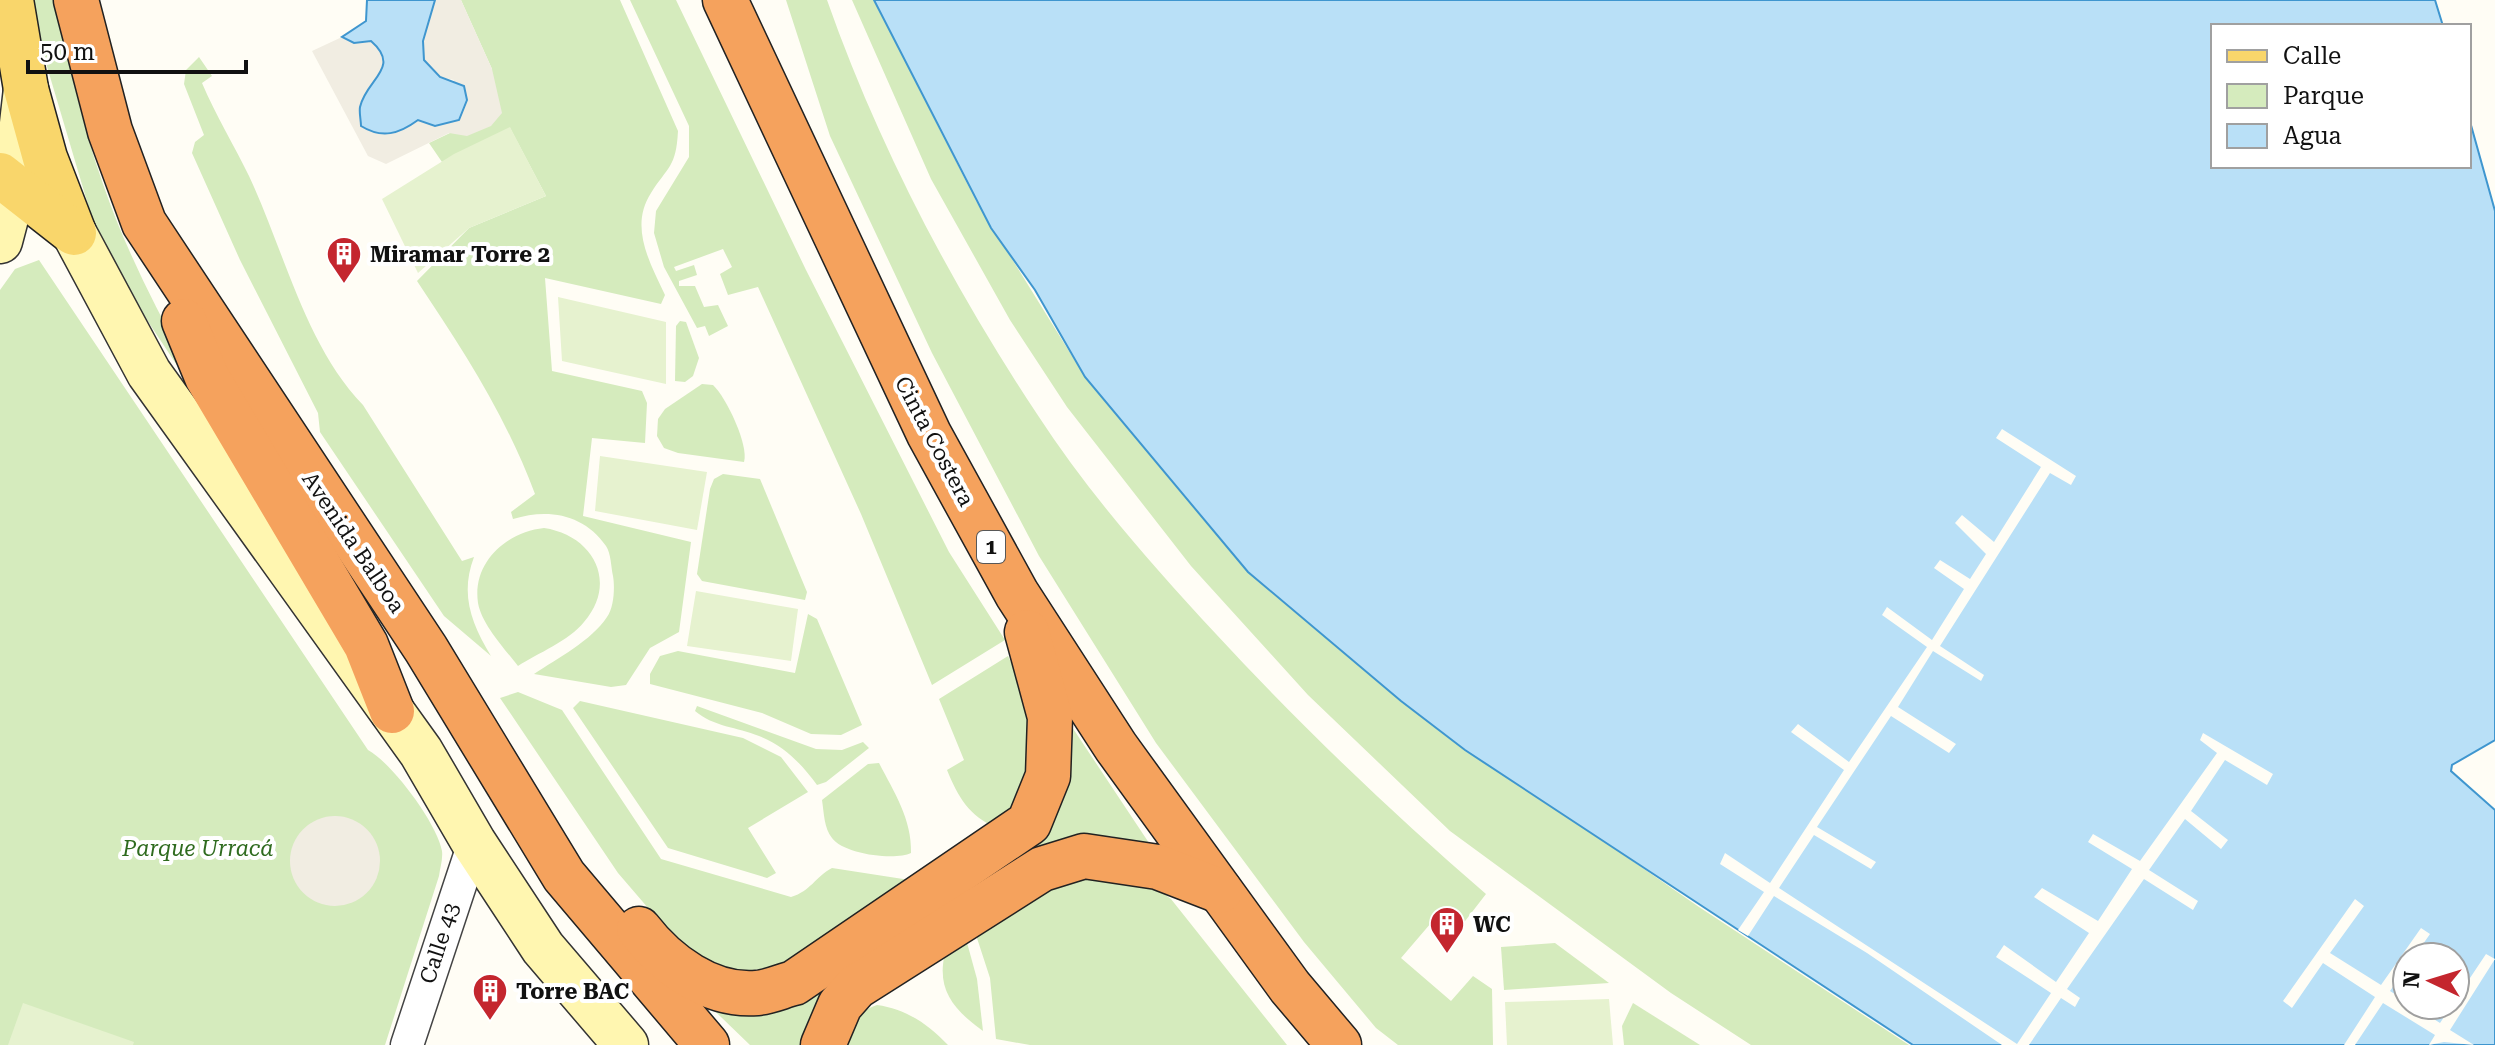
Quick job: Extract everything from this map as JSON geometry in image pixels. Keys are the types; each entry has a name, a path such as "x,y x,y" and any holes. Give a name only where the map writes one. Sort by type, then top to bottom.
{"highway":[{"name":"Avenida Balboa","path":"76,0 110,131 144,223 426,649 579,899 707,1045"},
{"name":"Cinta Costera","path":"725,0 929,434 1017,594 1116,747 1290,987 1339,1045"},
{"path":"144,223 207,377 366,645 392,711"},
{"path":"494,762 547,810 653,947 692,978 734,991 758,993 794,983 1029,823 1048,776 1050,717 1017,594"},
{"path":"823,1045 840,1005 856,987 1042,869 1084,856 1124,859 1158,867 1220,891"}],"main road":[{"path":"0,241 20,172 13,91 11,0"},
{"path":"20,172 74,233 149,373 421,752 474,843 543,948 626,1045"}],"street":[{"name":"Calle 43","path":"407,1045 474,843"}],"green space":[{"path":"33,0 56,0 82,116 116,219 165,324 239,459 143,314 97,235 43,53"},
{"path":"461,0 620,0 678,131 673,160 651,193 642,219 644,245 665,295 661,304 545,278 552,371 642,391 647,403 645,443 592,438 583,516 691,542 679,632 650,648 626,685 611,687 534,674 583,641 607,617 614,591 609,552 597,535 576,520 552,514 513,519 511,512 535,494 511,438 482,384 417,281 469,228 546,196 510,128 442,162 429,143 450,133 492,69"},
{"path":"630,0 676,0 806,270 949,552 1005,640 932,685 861,514 758,287 728,295 720,274 732,267 723,249 674,267 676,271 694,265 697,275 679,281 679,286 695,286 704,307 718,305 728,326 709,336 705,326 697,328 664,267 654,233 656,211 689,157 689,126"},
{"path":"786,0 827,0 893,161 947,265 1037,414 1100,501 1168,582 1281,702 1381,800 1486,894 1462,925 1443,909 1401,958 1451,1001 1473,976 1492,989 1493,1045 1398,1045 1376,1028 1304,942 1156,743 1039,556 932,353 830,136"},
{"path":"852,0 874,0 976,201 1085,377 1248,572 1401,701 1699,907 1909,1045 1751,1045 1671,993 1450,831 1308,695 1191,566 1067,407 1010,320 931,179"},
{"path":"199,57 212,76 202,83 249,176 297,296 326,354 363,405 462,561 474,557 468,583 470,608 491,656 444,616 320,432 318,413 240,260 192,153 195,142 204,135 184,84 186,70"},
{"path":"510,127 546,196 469,228 418,273 382,199 454,154"},
{"name":"Parque Urracá","path":"39,260 368,750 401,780 432,825 442,854 439,876 385,1045 0,1045 0,290 15,269"},
{"path":"558,297 666,322 666,384 562,361"},
{"path":"680,321 686,322 699,358 693,376 685,382 675,381 676,326"},
{"path":"702,384 713,385 730,410 743,444 744,462 678,453 664,448 657,436 658,419 665,409"},
{"path":"600,456 707,472 697,530 595,511"},
{"path":"723,474 760,479 807,592 805,600 702,581 697,574 710,489 714,479"},
{"path":"544,528 561,532 587,550 595,562 599,591 594,606 578,629 518,666 484,620 478,603 478,588 486,562 495,552 517,536"},
{"path":"696,591 798,609 791,661 687,646"},
{"path":"808,614 817,619 862,725 841,735 811,734 762,713 650,684 650,674 660,656 678,651 795,673"},
{"path":"1008,656 1033,709 1027,792 997,828 972,811 951,780 947,770 964,760 939,699"},
{"path":"518,692 562,710 661,859 791,897 832,868 916,881 784,966 738,972 705,961 679,944 618,873 500,698"},
{"path":"580,701 743,738 781,757 808,792 748,828 776,873 767,878 668,848 573,708"},
{"path":"697,706 816,749 842,750 863,742 869,748 826,782 817,785 784,750 759,736 710,720 695,711"},
{"path":"1070,724 1153,849 1111,836 1084,837 961,891"},
{"path":"879,763 905,817 911,853 893,856 858,852 838,844 827,830 822,800 868,764"},
{"path":"1081,873 1148,882 1171,899 1287,1045 1030,1045 996,1039 990,978 976,935 984,924"},
{"path":"941,908 810,1045 750,1045 693,990 723,1001"},
{"path":"966,939 977,979 983,1031 956,1007 943,978 945,953"},
{"path":"1555,943 1609,983 1504,990 1501,947"},
{"path":"1609,999 1613,1045 1507,1045 1505,1002"},
{"path":"23,1003 134,1042 133,1045 8,1045"},
{"path":"1633,1003 1700,1045 1624,1045 1622,1026"},
{"path":"877,1005 916,1019 948,1045 843,1045 859,1016"}],"shaded area":[{"path":"435,0 461,0 492,69 502,113 491,126 467,136 449,133 386,164 368,156 312,51 342,37 354,43 371,41 382,50 384,67 368,90 408,127 418,120 435,125 454,80 440,77 424,60 423,41"},
{"path":"335,816 352,820 367,829 376,844 380,861 376,878 367,893 352,902 335,906 318,902 303,893 294,878 290,861 294,844 303,829 318,820"}],"water":[{"path":"367,0 435,0 423,41 424,60 440,77 464,86 467,100 459,120 435,126 418,120 404,129 383,134 361,126 363,97 379,74 383,59 380,50 371,41 354,43 342,37 366,21"},
{"path":"874,0 2435,0 2442,24 2211,24 2211,168 2471,168 2471,125 2495,211 2495,740 2452,765 2451,771 2495,810 2495,1045 1913,1045 1465,750 1401,701 1248,572 1085,377 1035,290 991,228"}],"pier":[{"path":"2002,429 2076,476 2071,485 2050,473 1940,646 1984,675 1981,681 1933,651 1898,707 1956,744 1949,753 1891,716 1817,827 1876,862 1871,869 1814,835 1779,888 2017,1044 2051,993 1996,957 2004,945 2056,982 2089,933 2034,897 2042,888 2098,921 2132,869 2088,842 2093,834 2140,861 2217,753 2200,740 2203,733 2273,774 2267,785 2225,760 2191,811 2228,840 2221,849 2185,819 2149,870 2198,901 2193,910 2144,879 2067,989 2080,998 2075,1007 2061,998 2029,1045 2002,1045 1867,953 1774,896 1748,936 1738,930 1764,892 1720,864 1725,853 1770,883 1844,770 1791,732 1798,724 1849,762 1927,647 1882,615 1887,607 1932,640 1964,589 1934,568 1940,560 1970,579 1986,554 1955,523 1962,515 1994,542 2041,467 1996,438"},
{"path":"2355,899 2364,906 2330,953 2381,985 2391,971 2391,1008 2383,1003 2355,1045 2344,1045 2375,997 2323,963 2292,1008 2283,1001"},
{"path":"2421,928 2430,934 2425,941 2412,941"},
{"path":"2486,954 2495,959 2471,997 2471,976"},
{"path":"2412,1021 2456,1021 2450,1030 2474,1045 2444,1042 2429,1045 2435,1035"}],"place":[{"name":"Miramar Torre 2","path":"344,285"},
{"name":"WC","path":"1447,955"},
{"name":"Torre BAC","path":"490,1022"}]}
